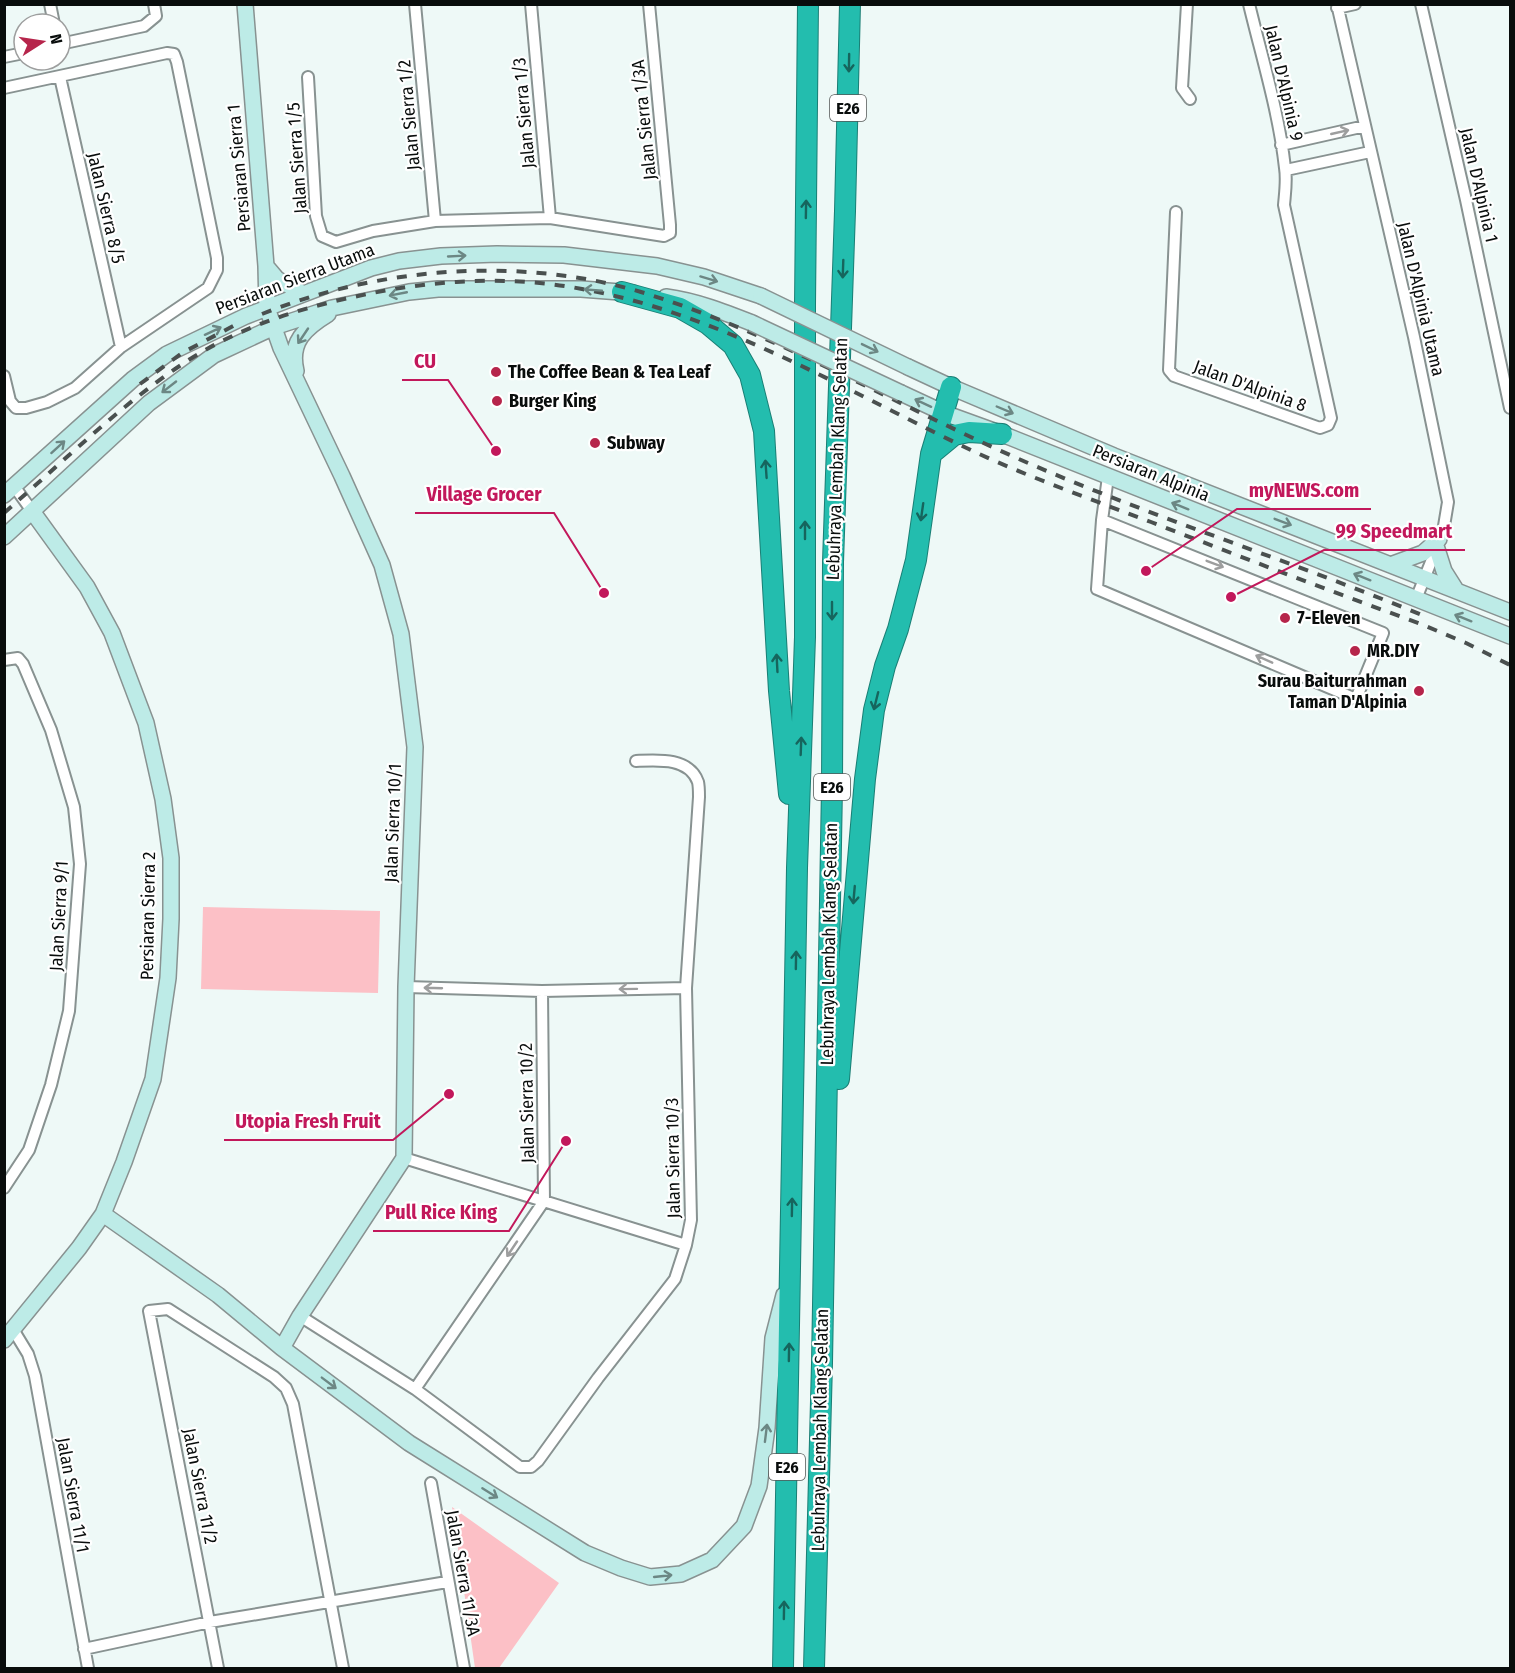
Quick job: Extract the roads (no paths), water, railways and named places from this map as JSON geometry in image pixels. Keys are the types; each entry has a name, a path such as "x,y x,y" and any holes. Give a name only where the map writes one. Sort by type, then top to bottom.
{"highway":[{"name":"Lebuhraya Lembah Klang Selatan","path":"783,1668 797,868 805,637 808,4"},
{"name":"Lebuhraya Lembah Klang Selatan","path":"814,1668 822,1363 832,774 832,562 850,4"},
{"path":"622,292 680,308 708,324 734,345 750,375 764,431 779,691 797,868"},
{"path":"822,1363 832,1230 841,1045 865,779 874,710 916,560 931,454 951,387"},
{"path":"931,454 954,435 969,432 1002,434"}],"main road":[{"name":"Persiaran Sierra 1","path":"245,4 266,266 267,308 274,327"},
{"name":"Persiaran Sierra Utama","path":"9,490 133,379 167,354 246,316 302,293 371,268 399,261 496,254 564,255 657,266 704,277 760,296 909,367"},
{"path":"266,266 277,279 302,293"},
{"name":"Persiaran Sierra Utama","path":"4,537 149,403 214,355 274,327 304,316 409,292 510,287 622,292 684,299 752,323 901,393"},
{"path":"299,383 294,363 295,351 302,333 341,306"},
{"name":"Jalan Sierra 10/1","path":"274,327 281,348 382,565 401,634 415,747 406,987 404,1158"},
{"name":"Persiaran Alpinia","path":"909,367 1114,456 1510,612"},
{"name":"Persiaran Alpinia","path":"901,393 944,413 1510,636"},
{"name":"Persiaran Sierra 2","path":"9,1336 103,1214 153,1079 168,978 171,858 163,799 146,723 112,633 87,587 32,511"},
{"path":"1393,564 1423,553 1438,543 1444,571 1456,590"},
{"path":"282,1348 300,1316 404,1158"},
{"path":"103,1214 218,1295 282,1348 409,1443 585,1553 650,1577 681,1574 712,1560 744,1526 759,1486 767,1428 773,1338 791,1266"}],"street":[{"path":"72,41 144,26 156,16 153,4"},
{"name":"Jalan Sierra 1/2","path":"415,4 435,221"},
{"name":"Jalan Sierra 1/3","path":"531,4 550,218"},
{"name":"Jalan Sierra 1/3A","path":"550,218 664,236 670,233 649,4"},
{"path":"1187,4 1182,87 1190,99"},
{"name":"Jalan D'Alpinia 9","path":"1249,4 1271,93 1286,170"},
{"path":"1337,6 1355,4"},
{"name":"Jalan D'Alpinia 1","path":"1421,4 1510,408"},
{"name":"Jalan D'Alpinia Utama","path":"1337,6 1414,337 1448,501 1443,532 1416,599"},
{"path":"4,88 167,53 174,54 217,258 217,270 208,288 121,347 75,388 47,402 26,408 16,408 10,402 4,376"},
{"name":"Jalan Sierra 8/5","path":"60,76 121,347"},
{"name":"Jalan Sierra 1/5","path":"308,77 316,216 322,236 336,242 373,231 435,221"},
{"path":"1281,145 1365,126"},
{"path":"1286,170 1370,152"},
{"name":"Jalan D'Alpinia 8","path":"1176,212 1169,370 1174,376 1320,428 1328,425 1331,418 1284,205 1286,170"},
{"path":"435,221 550,218"},
{"path":"1102,520 1383,633 1356,699 1097,589 1102,520 1108,477"},
{"name":"Persiaran Sierra 2","path":"9,490 32,511"},
{"name":"Jalan Sierra 9/1","path":"4,1188 29,1149 51,1085 69,1011 80,864 74,807 51,730 23,664 18,658 5,660"},
{"name":"Jalan Sierra 10/3","path":"415,1389 520,1467 531,1467 538,1461 598,1378 675,1279 691,1220 686,988 699,797 698,782 690,771 679,763 636,761"},
{"path":"406,987 543,991 686,988"},
{"name":"Jalan Sierra 10/2","path":"543,991 544,1201"},
{"path":"404,1158 686,1245"},
{"path":"300,1316 415,1389 544,1201"},
{"name":"Jalan Sierra 11/2","path":"218,1668 149,1311 158,1308 168,1309 274,1377 286,1388 293,1404 330,1601"},
{"name":"Jalan Sierra 11/1","path":"9,1336 28,1354 35,1376 88,1668"},
{"name":"Jalan Sierra 11/3A","path":"431,1483 464,1668"},
{"path":"84,1649 210,1622 447,1582"},
{"path":"330,1601 343,1668"}],"railway":[{"path":"262,314 307,298 354,286 401,277 450,272 499,271 547,274 595,281 641,292 691,309 789,349 980,441 1078,484 1429,618"},
{"path":"4,513 137,397 184,363 246,330 312,307 413,286 470,281 526,282 582,289 634,301 735,336 833,381 998,463 1421,624 1510,665"},
{"path":"140,384 182,353 237,324"}],"place":[{"name":"The Coffee Bean & Tea Leaf","path":"496,372"},
{"name":"Burger King","path":"497,401"},
{"name":"Subway","path":"595,443"},
{"name":"CU","path":"496,451"},
{"name":"myNEWS.com","path":"1146,571"},
{"name":"Village Grocer","path":"604,593"},
{"name":"99 Speedmart","path":"1231,597"},
{"name":"7-Eleven","path":"1285,618"},
{"name":"MR.DIY","path":"1355,651"},
{"name":"Surau Baiturrahman Taman D'Alpinia","path":"1419,691"},
{"name":"Utopia Fresh Fruit","path":"449,1094"},
{"name":"Pull Rice King","path":"566,1141"}]}
